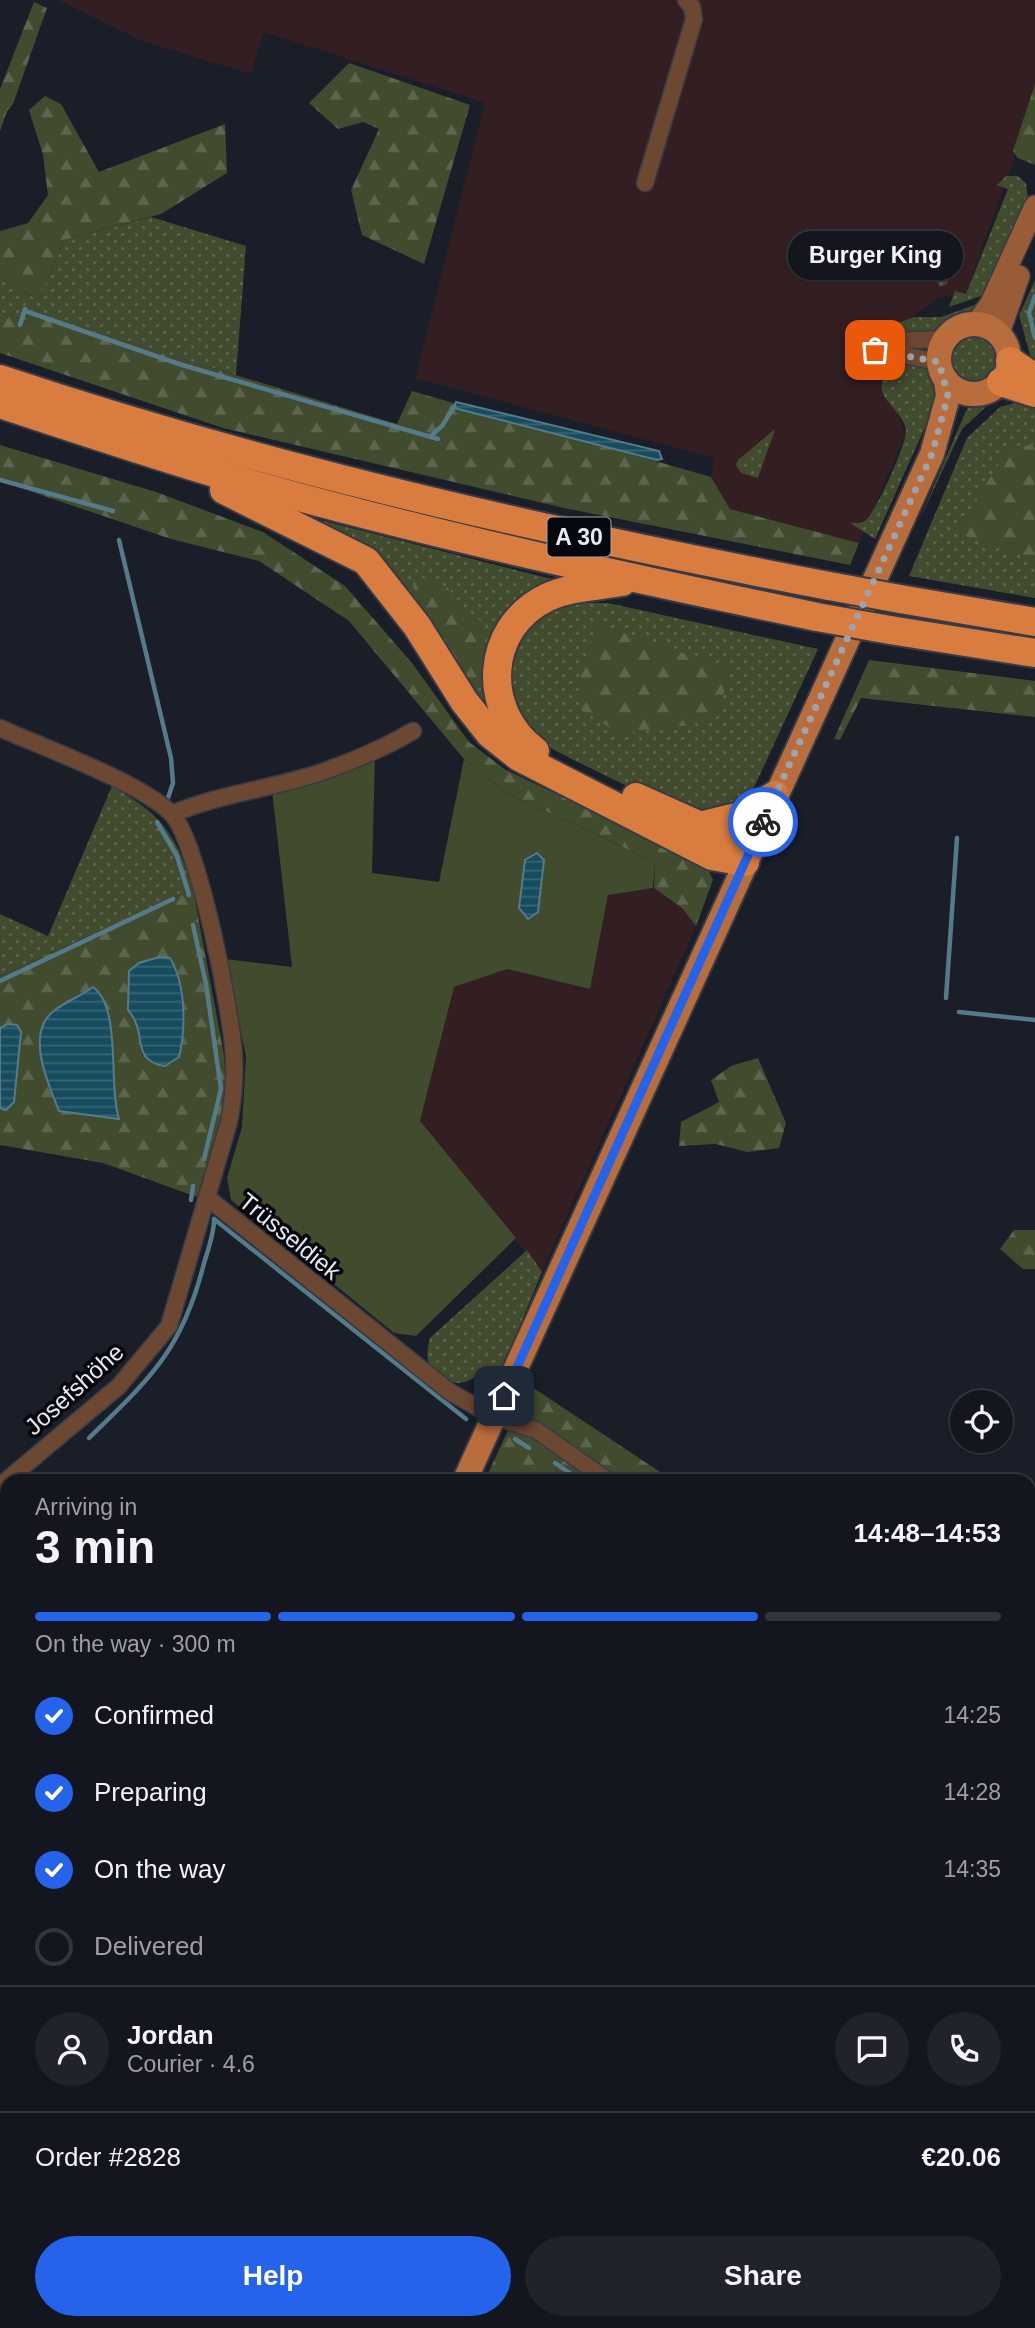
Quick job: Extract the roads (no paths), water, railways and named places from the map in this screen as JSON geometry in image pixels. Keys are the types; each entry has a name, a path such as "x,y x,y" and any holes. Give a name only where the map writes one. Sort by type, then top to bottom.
{"highway":[{"path":"1005,372 1035,378"},
{"path":"1005,372 1035,393"},
{"name":"A 30","path":"0,379 252,458 438,506 829,586 1035,622"},
{"name":"A 30","path":"0,404 247,482 401,523 639,580 817,617 1035,653"},
{"path":"163,456 366,561 416,626 464,701 491,734 519,757 712,856 745,862"},
{"path":"639,580 558,594 524,614 508,632 498,655 495,684 500,707 509,725 533,750 733,843 745,862"},
{"path":"699,826 740,816 775,795"}],"main road":[{"path":"988,328 991,303 1035,206"},
{"path":"988,328 1009,299 1035,240"},
{"path":"468,1474 932,454 948,396 943,361 958,327 988,328 1005,341 1005,372 993,389 974,394 954,388 943,361"},
{"path":"932,454 974,394"}],"street":[{"path":"645,183 694,19 692,7 686,0"},
{"name":"Trüsseldiek","path":"0,728 140,792 172,814 192,850 234,1056 234,1095 208,1199 404,1359 450,1392 495,1417 536,1430 598,1474"},
{"path":"172,814 195,804 318,773 391,744 413,731"},
{"name":"Josefshöhe","path":"14,1474 119,1386 169,1326 208,1199"}],"water":[{"path":"456,402 659,451 662,459 657,460 458,409 454,407"},
{"path":"537,853 544,860 538,912 528,919 519,908 525,860"},
{"path":"159,957 170,958 179,980 183,1006 183,1033 179,1057 165,1066 154,1063 143,1052 138,1028 128,1010 129,971 139,963"},
{"path":"93,987 102,997 108,1012 119,1119 59,1111 41,1058 41,1031 46,1020 55,1010"},
{"path":"8,1024 17,1025 21,1032 14,1102 6,1110 0,1108 0,1028"}],"waterway":[{"path":"1035,296 1029,313 1035,338"},
{"path":"20,325 25,309"},
{"path":"25,311 182,365 438,439"},
{"path":"431,436 442,426 454,407"},
{"path":"0,480 113,511"},
{"path":"119,540 171,758 173,783 168,798"},
{"path":"157,822 177,856 189,895"},
{"path":"946,998 957,838"},
{"path":"0,981 173,899"},
{"path":"193,925 206,984 221,1089 204,1159"},
{"path":"959,1012 1035,1020"},
{"path":"191,1200 193,1186"},
{"path":"214,1219 466,1419"},
{"path":"89,1438 146,1380 173,1343 194,1296 212,1238 214,1220"},
{"path":"515,1439 529,1448"},
{"path":"555,1463 571,1474"}],"place":[{"name":"Burger King","path":"875,350"}]}
